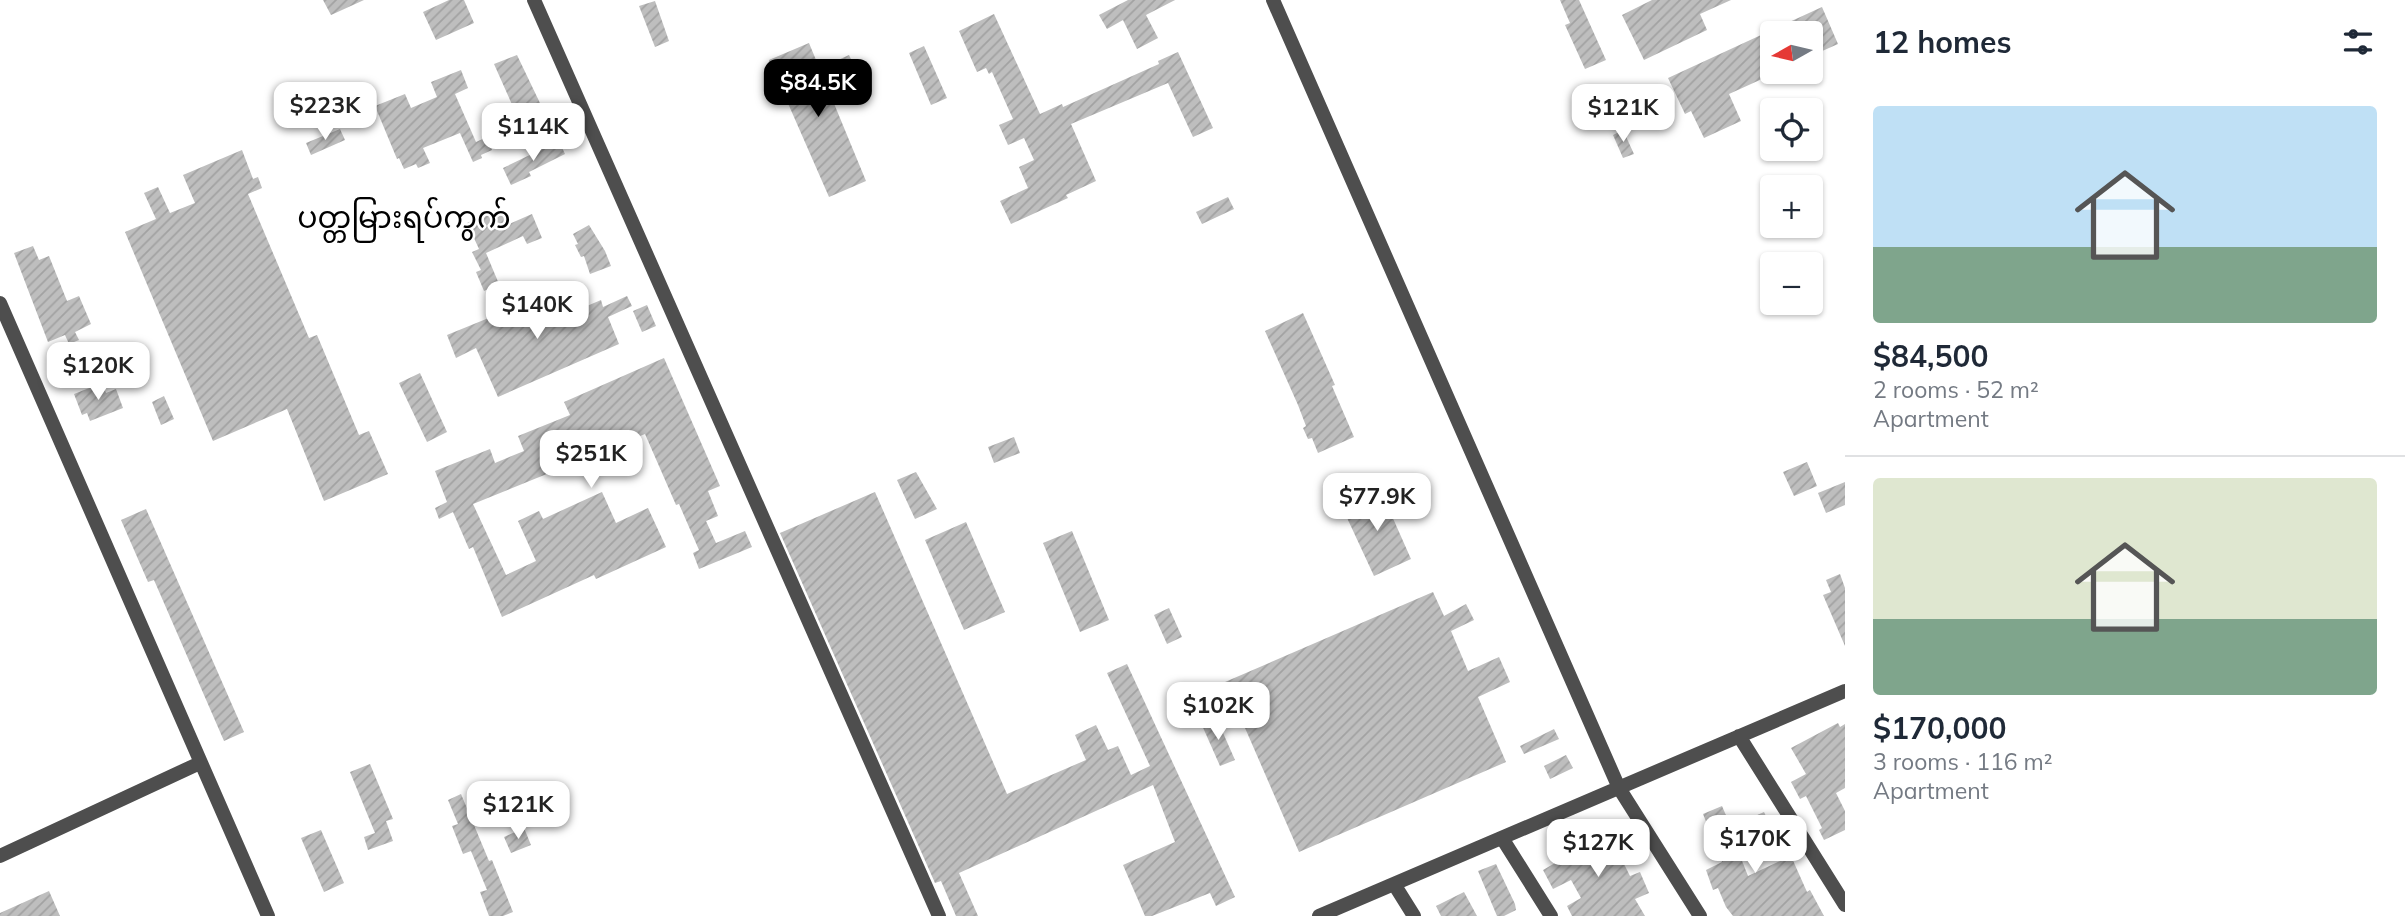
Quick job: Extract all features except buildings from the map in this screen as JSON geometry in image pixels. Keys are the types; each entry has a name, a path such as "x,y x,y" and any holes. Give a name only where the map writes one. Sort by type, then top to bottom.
{"street":[{"path":"534,0 939,916"},
{"path":"1273,0 1619,788 1700,916"},
{"path":"0,303 268,916"},
{"path":"1320,916 1844,693"},
{"path":"1739,736 1845,905"},
{"path":"0,856 200,763"},
{"path":"1502,838 1551,916"},
{"path":"1394,884 1414,916"}],"district":[{"name":"ပတ္တမြားရပ်ကွက်","path":"404,217"}]}
